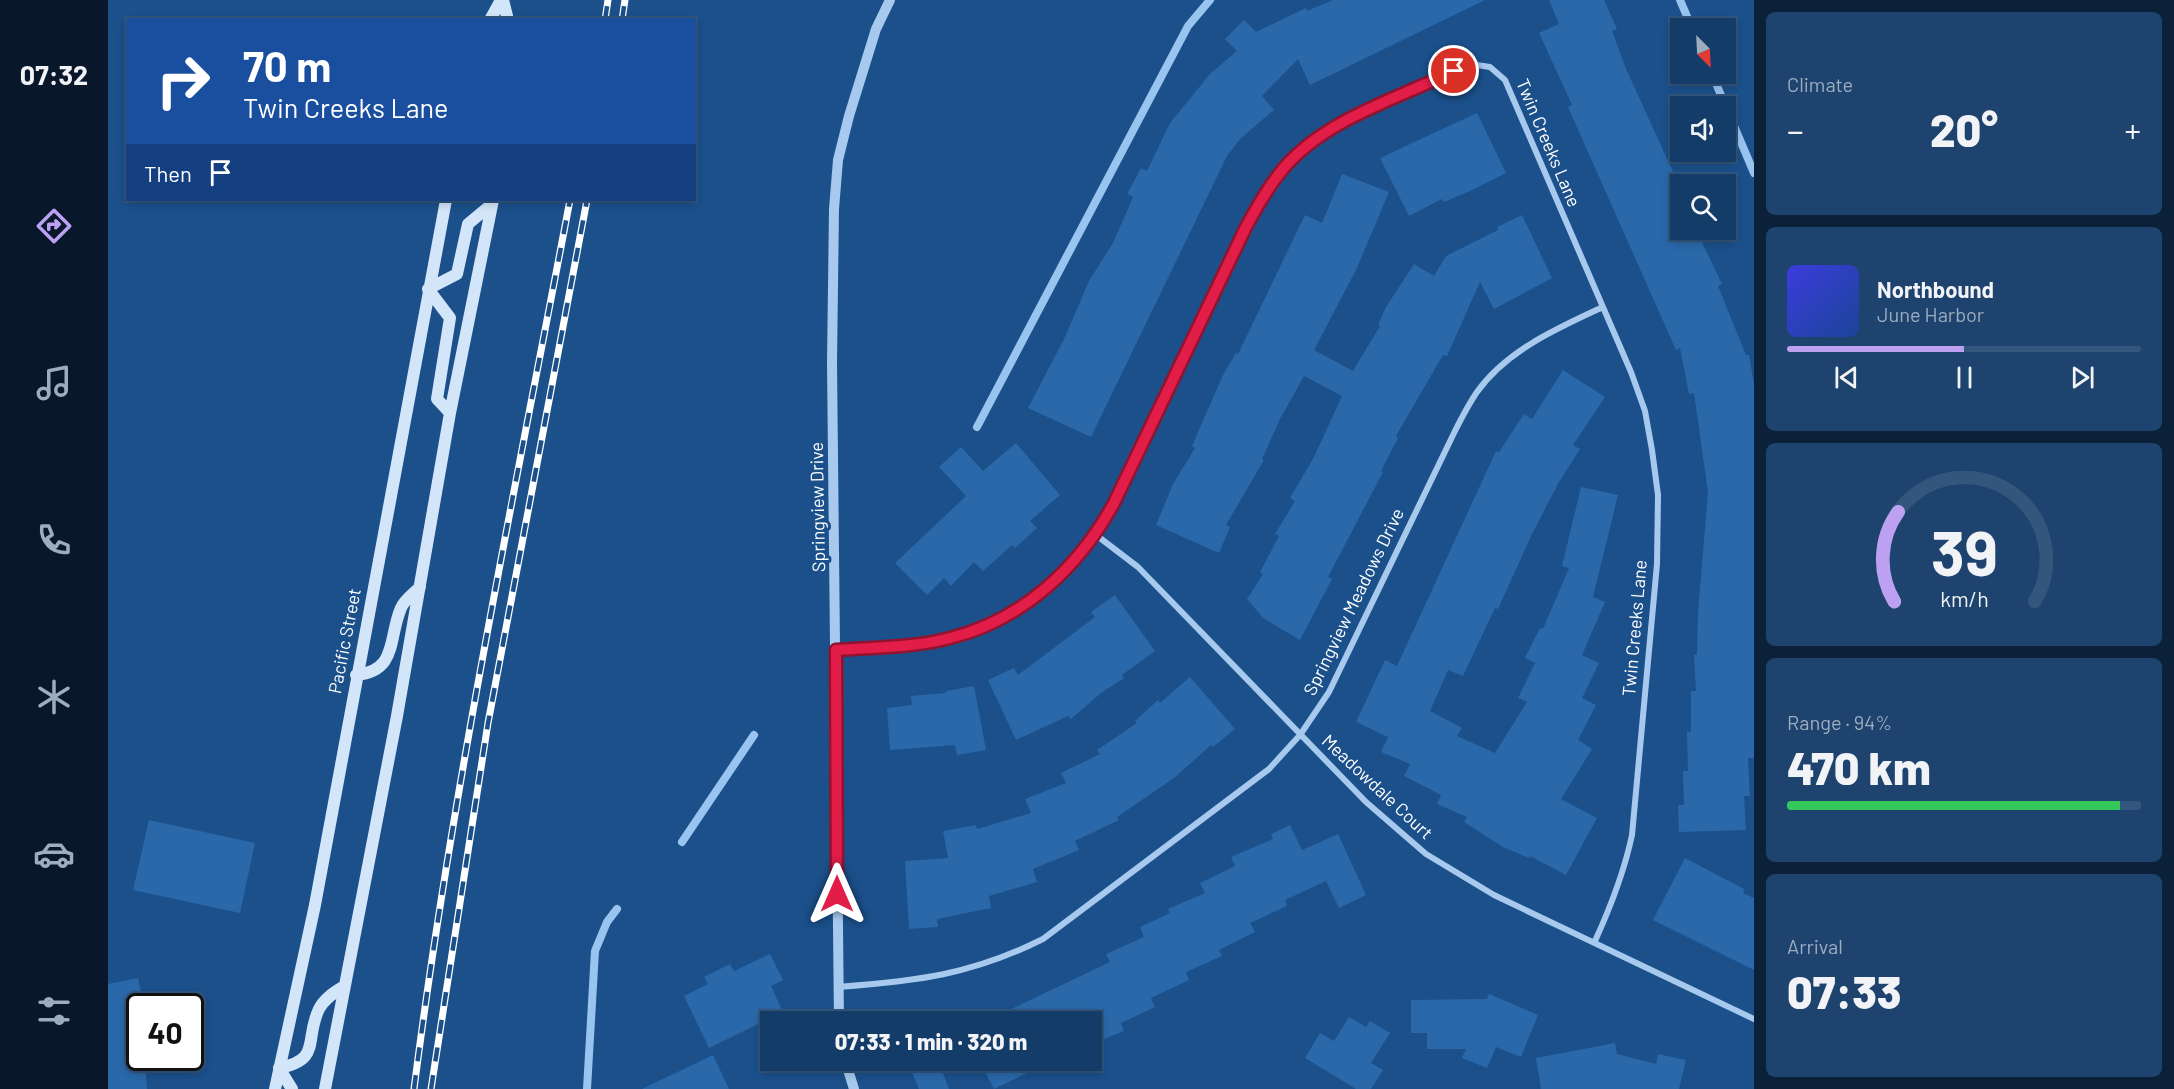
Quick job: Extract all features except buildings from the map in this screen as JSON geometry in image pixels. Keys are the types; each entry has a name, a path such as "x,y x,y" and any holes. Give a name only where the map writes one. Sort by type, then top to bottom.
{"main road":[{"path":"491,18 502,0"},
{"path":"502,0 507,18"},
{"name":"Pacific Street","path":"275,1089 315,905 446,201"},
{"path":"450,413 437,399 450,318 428,289 457,274 468,224 493,202"},
{"path":"325,1089 420,586 450,413 493,202"},
{"path":"356,675 372,674 381,668 387,659 401,606 420,586"},
{"path":"292,1089 279,1068 296,1065 309,1053 320,1007 329,996 343,987"}],"street":[{"name":"Springview Drive","path":"839,1011 832,363 835,199 838,160 849,116 876,29 890,0"},
{"name":"Twin Creeks Lane","path":"836,650 911,645 950,638 985,627 1017,609 1072,565 1096,535 1246,227 1263,196 1284,168 1315,140 1355,116 1470,64 1490,67 1505,80 1632,372 1645,411 1655,473 1658,529 1632,835 1624,870 1595,941"},
{"name":"Springview Meadows Drive","path":"838,987 922,980 964,971 1005,958 1043,939 1269,769 1300,735 1329,692 1454,433 1477,391 1506,362 1536,340 1603,307"},
{"name":"Meadowdale Court","path":"1096,535 1138,567 1366,802 1426,854 1494,895 1595,941 1754,1019"},
{"path":"848,1071 854,1089"}],"waterway":[{"path":"977,427 1188,26 1210,0"},
{"path":"1680,0 1688,18"},
{"path":"1716,84 1754,173"},
{"path":"682,842 754,735"},
{"path":"587,1089 595,951 607,922 617,909"}],"railway":[{"path":"605,18 608,0"},
{"path":"622,18 625,0"},
{"path":"414,1089 429,977 465,755 570,201"},
{"path":"431,1089 488,723 587,201"}],"route":[{"path":"837,894 836,650 911,645 950,638 985,627 1017,609 1072,565 1096,535 1114,503 1246,227 1263,196 1284,168 1315,140 1355,116 1454,71"}]}
